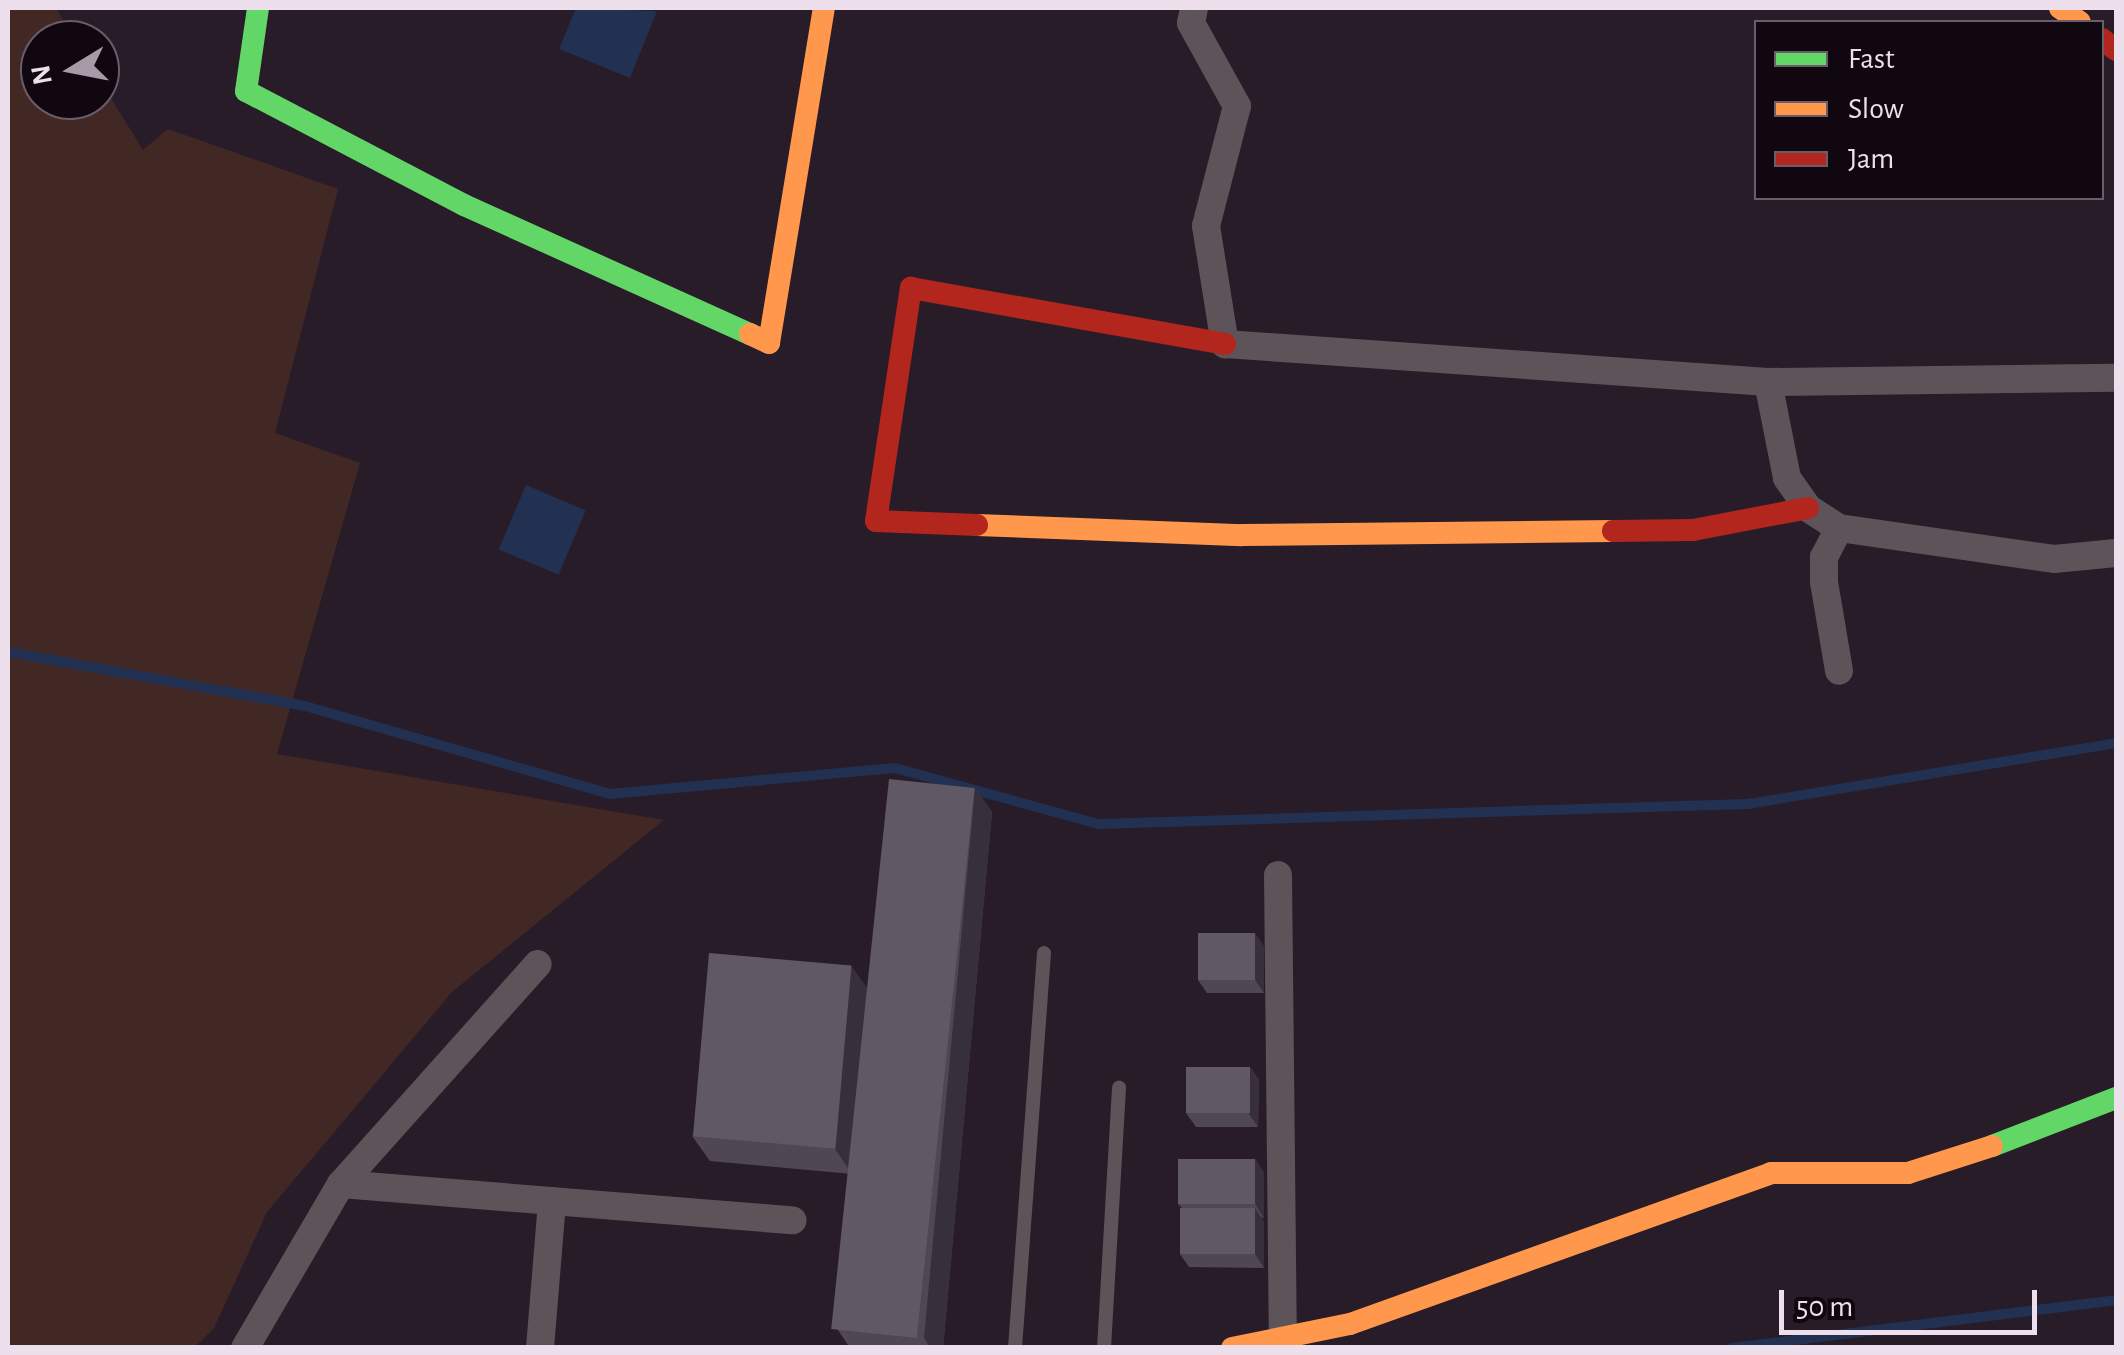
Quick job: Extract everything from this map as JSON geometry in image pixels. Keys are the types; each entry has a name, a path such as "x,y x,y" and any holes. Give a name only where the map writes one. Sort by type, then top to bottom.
{"street":[{"path":"258,8 246,91 464,205 768,343 824,8"},
{"path":"1194,8 1191,23 1237,106 1206,226 1225,344"},
{"path":"1808,508 1693,530 1242,535 876,521 911,288 1225,344 1768,382 2116,378"},
{"path":"1768,382 1788,478 1808,508 1839,528 2054,559 2116,553"},
{"path":"1839,528 1824,557 1824,582 1839,670"},
{"path":"1278,875 1283,1336"},
{"path":"245,1348 340,1184 538,964"},
{"path":"1232,1348 1350,1324 1770,1172 1908,1173 2068,1122 2116,1098"},
{"path":"340,1184 793,1220"},
{"path":"540,1348 552,1201"}],"lane":[{"path":"1015,1348 1044,953"},
{"path":"1104,1348 1119,1087"}],"shaded area":[{"path":"8,8 56,8 63,20 20,20 20,120 120,120 120,113 143,150 168,129 338,189 275,433 360,463 277,754 664,820 452,992 267,1212 214,1328 195,1347 8,1347"}],"water":[{"path":"576,8 657,11 630,78 559,49"},
{"path":"526,485 586,510 558,575 499,549"}],"building":[{"path":"889,779 975,788 917,1338 831,1329"},
{"path":"1198,933 1255,933 1255,980 1198,980"},
{"path":"709,953 851,965 835,1149 693,1136"},
{"path":"1186,1067 1250,1067 1250,1113 1186,1113"},
{"path":"1178,1159 1255,1159 1255,1204 1178,1204"},
{"path":"1180,1208 1255,1208 1255,1254 1180,1254"}],"waterway":[{"path":"8,652 305,706 609,794 895,768 1099,824 1748,804 2116,743"},
{"path":"1732,1348 2116,1300"}],"traffic: fast":[{"path":"258,8 246,91 464,205 750,334"},
{"path":"1992,1146 2116,1098"}],"traffic: slow":[{"path":"750,334 769,343 824,8"},
{"path":"2060,8 2077,20"},
{"path":"977,525 1242,535 1613,531"},
{"path":"1232,1348 1350,1324 1771,1173 1908,1173 1992,1146"}],"traffic: jam":[{"path":"2104,41 2116,50"},
{"path":"977,525 876,521 911,288 1225,344"},
{"path":"1613,531 1693,530 1808,508"}]}
